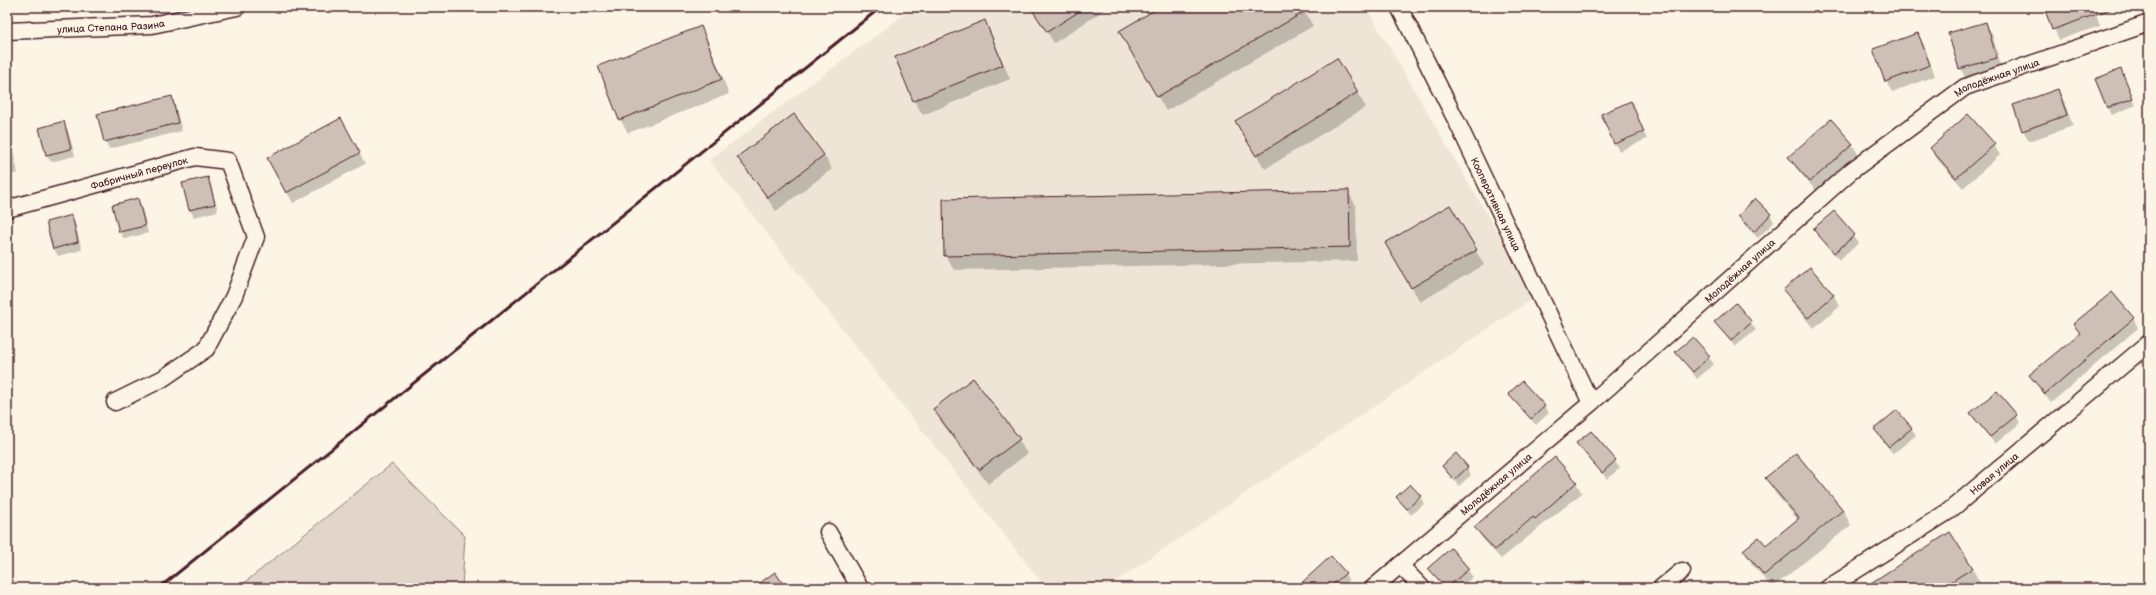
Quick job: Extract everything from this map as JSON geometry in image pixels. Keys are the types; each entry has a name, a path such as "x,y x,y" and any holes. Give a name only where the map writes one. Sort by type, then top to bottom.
{"street":[{"name":"улица Степана Разина","path":"7,31 152,25 237,7"},
{"name":"Кооперативная улица","path":"1399,7 1462,132 1591,403"},
{"name":"Молодёжная улица","path":"1373,588 1591,403 1851,171 1965,87 2149,23"},
{"name":"Фабричный переулок","path":"7,209 195,157 228,161 256,237 234,296 206,349 162,379 115,402"},
{"name":"Новая улица","path":"1828,588 1949,511 2149,343"},
{"path":"828,532 860,588"},
{"path":"1400,565 1422,588"},
{"path":"1661,588 1682,571"}],"shaded area":[{"path":"914,7 1366,7 1535,297 1106,588 1046,588 709,160"},
{"path":"392,464 465,536 462,588 238,588"}],"building":[{"path":"1030,7 1086,7 1047,32"},
{"path":"1160,7 1313,7 1157,97 1119,31"},
{"path":"2044,7 2110,7 2111,9 2052,30"},
{"path":"985,20 1003,65 913,101 895,57"},
{"path":"1986,22 1997,58 1959,69 1948,33"},
{"path":"701,26 722,79 619,120 598,66"},
{"path":"1918,33 1930,65 1885,82 1873,49"},
{"path":"1337,58 1358,92 1256,156 1235,121"},
{"path":"2121,69 2133,98 2107,108 2095,79"},
{"path":"2058,89 2067,115 2022,131 2013,105"},
{"path":"172,96 178,123 104,142 97,114"},
{"path":"1631,101 1644,132 1614,144 1601,114"},
{"path":"794,114 824,155 768,198 737,157"},
{"path":"1968,114 1995,144 1956,178 1930,148"},
{"path":"341,118 360,153 286,193 267,158"},
{"path":"1831,119 1853,144 1810,182 1788,157"},
{"path":"64,121 71,149 46,155 39,128"},
{"path":"208,177 215,204 189,210 182,183"},
{"path":"1349,190 1350,247 944,256 943,199"},
{"path":"138,198 145,226 119,232 112,205"},
{"path":"1755,198 1771,214 1754,232 1738,216"},
{"path":"1450,205 1477,250 1411,288 1385,243"},
{"path":"1834,211 1855,235 1834,253 1813,229"},
{"path":"72,215 78,242 53,249 46,222"},
{"path":"1810,267 1834,295 1808,318 1783,290"},
{"path":"2112,292 2134,318 2045,394 2029,375 2080,333 2073,324"},
{"path":"1736,303 1752,322 1731,341 1714,322"},
{"path":"1693,337 1710,356 1693,372 1675,352"},
{"path":"973,378 1020,439 979,470 933,409"},
{"path":"1522,381 1545,406 1531,419 1508,394"},
{"path":"1997,391 2017,415 1990,437 1970,413"},
{"path":"1897,410 1912,428 1889,447 1874,429"},
{"path":"1591,431 1616,460 1602,473 1576,443"},
{"path":"1456,453 1468,467 1454,480 1442,466"},
{"path":"1796,453 1843,510 1764,575 1743,550 1759,537 1766,545 1799,518 1765,478"},
{"path":"1555,457 1577,482 1535,519 1533,517 1495,550 1474,527"},
{"path":"1410,484 1421,496 1407,509 1396,497"},
{"path":"1950,532 1973,568 1941,588 1863,588"},
{"path":"1451,548 1469,569 1446,588 1428,568"},
{"path":"1331,556 1346,573 1329,588 1296,588"},
{"path":"775,572 786,588 753,588"}],"railway":[{"path":"159,588 881,7"}]}
